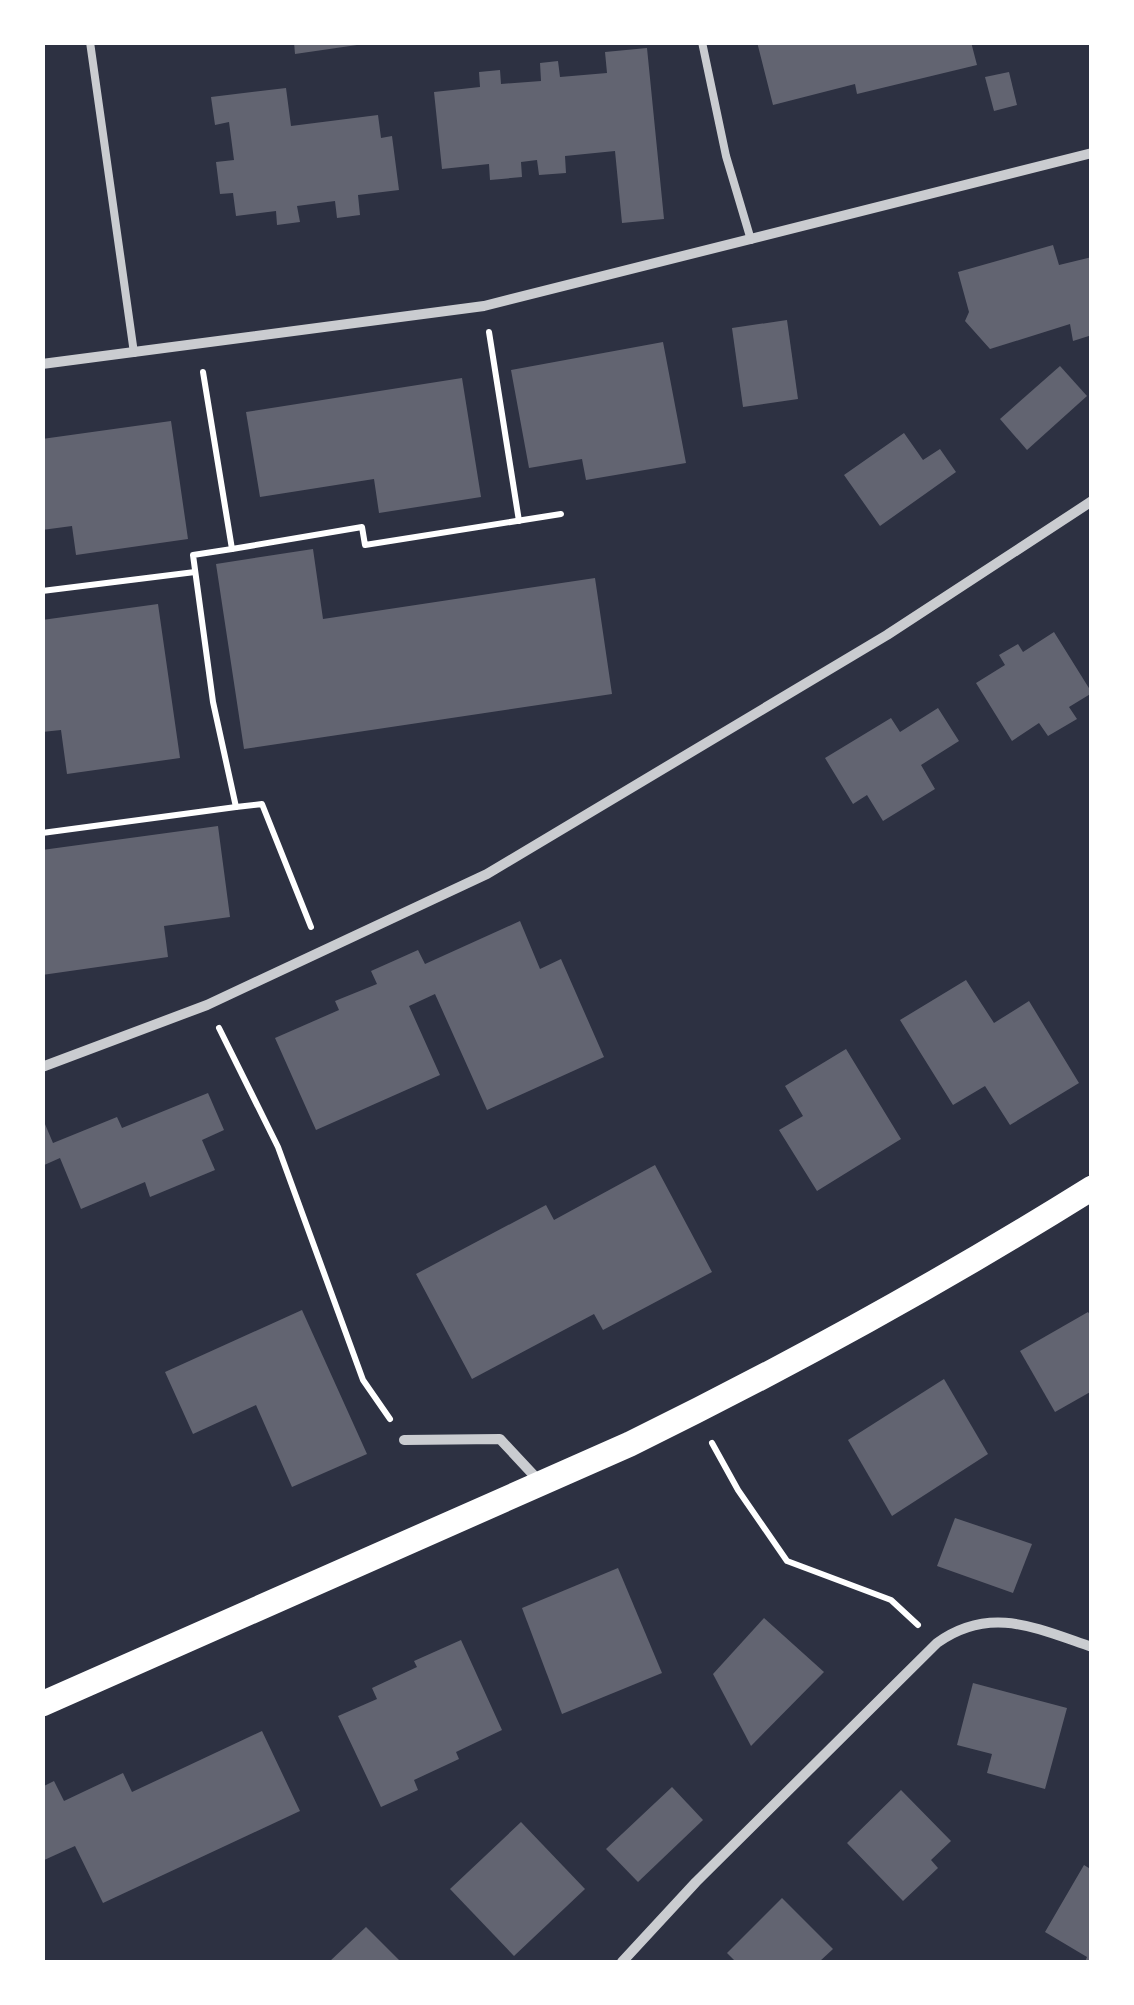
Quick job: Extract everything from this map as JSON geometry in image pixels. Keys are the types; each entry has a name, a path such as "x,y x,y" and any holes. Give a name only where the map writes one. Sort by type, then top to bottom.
{"main road":[{"path":"42,1704 542,1484 695,1412 1013,1238 1092,1188"}],"street":[{"path":"42,364 484,306 1092,153"},
{"path":"42,1067 207,1005 504,864 886,636 1092,501"},
{"path":"404,1440 500,1440 542,1484"},
{"path":"622,1962 696,1882 937,1643 954,1631 981,1621 1022,1624 1092,1646"}],"lane":[{"path":"90,42 134,353"},
{"path":"702,42 726,156 751,240"}],"path":[{"path":"484,306 519,521"},
{"path":"198,342 232,549"},
{"path":"236,807 213,702 192,556 362,527 364,545 560,514"},
{"path":"42,592 195,572"},
{"path":"42,833 262,804 320,952"},
{"path":"207,1005 278,1147 364,1380 404,1440"},
{"path":"695,1412 738,1490 788,1562 891,1600 937,1643"}],"building":[{"path":"294,42 357,42 357,45 295,54"},
{"path":"757,42 971,42 977,65 857,94 855,84 773,105"},
{"path":"647,48 664,219 622,223 615,151 565,156 566,173 539,175 537,160 521,162 522,177 490,180 489,164 442,169 434,92 480,87 479,72 500,70 501,84 541,81 540,63 558,61 560,77 607,73 605,52"},
{"path":"1009,72 1017,105 994,111 985,77"},
{"path":"286,88 291,126 378,115 381,138 392,136 399,190 358,195 360,215 337,218 335,201 297,206 300,222 277,225 276,211 236,216 233,193 220,194 216,162 234,160 229,122 215,125 211,97"},
{"path":"1053,245 1059,265 1092,257 1092,335 1073,341 1070,324 990,349 965,321 969,312 958,272"},
{"path":"787,320 798,399 743,407 732,328"},
{"path":"663,342 686,463 586,480 582,459 529,468 511,370"},
{"path":"1060,366 1087,396 1027,450 1000,419"},
{"path":"462,378 481,497 379,513 374,479 260,497 246,412"},
{"path":"171,421 188,539 76,555 72,526 42,530 42,439"},
{"path":"904,433 923,460 940,449 956,472 880,526 844,475"},
{"path":"313,549 323,619 595,578 612,694 244,749 216,564"},
{"path":"158,604 180,758 67,774 61,730 42,732 42,620"},
{"path":"1054,632 1092,693 1069,707 1077,719 1048,736 1039,723 1012,741 976,683 1005,665 999,655 1018,644 1023,652"},
{"path":"938,708 959,741 921,765 935,789 883,821 867,795 853,804 825,758 891,718 900,732"},
{"path":"218,826 230,917 164,926 168,957 42,975 42,850"},
{"path":"520,921 540,969 561,959 604,1057 487,1110 435,994 409,1006 440,1075 316,1130 275,1038 339,1010 335,1001 377,984 371,971 418,950 425,964"},
{"path":"966,980 994,1023 1029,1001 1079,1083 1010,1125 985,1086 953,1105 900,1020"},
{"path":"846,1049 901,1139 817,1191 779,1130 803,1116 785,1086"},
{"path":"208,1093 224,1130 202,1140 215,1170 150,1197 145,1182 81,1209 60,1158 42,1166 42,1117 53,1143 117,1117 122,1128"},
{"path":"655,1165 712,1272 603,1330 594,1314 472,1379 416,1274 546,1205 554,1220"},
{"path":"302,1310 367,1454 292,1487 256,1405 193,1434 165,1372"},
{"path":"1088,1312 1092,1318 1092,1391 1055,1412 1020,1351"},
{"path":"944,1379 988,1454 892,1516 848,1440"},
{"path":"955,1518 1032,1544 1013,1593 937,1566"},
{"path":"618,1568 662,1673 562,1714 522,1608"},
{"path":"764,1618 824,1672 751,1746 713,1674"},
{"path":"461,1640 502,1730 456,1752 459,1759 414,1780 418,1790 381,1807 338,1716 377,1699 372,1688 417,1667 414,1661"},
{"path":"973,1683 1067,1708 1045,1789 987,1773 992,1754 957,1745"},
{"path":"262,1731 300,1811 103,1903 75,1846 42,1861 42,1787 54,1781 64,1801 123,1773 132,1792"},
{"path":"672,1787 703,1820 638,1882 606,1849"},
{"path":"901,1790 951,1841 931,1860 938,1868 903,1901 847,1843"},
{"path":"521,1822 585,1889 514,1956 450,1889"},
{"path":"1084,1865 1092,1870 1092,1962 1085,1962 1087,1957 1045,1932"},
{"path":"782,1898 833,1949 819,1962 736,1962 727,1953"},
{"path":"366,1927 401,1962 329,1962"}]}
